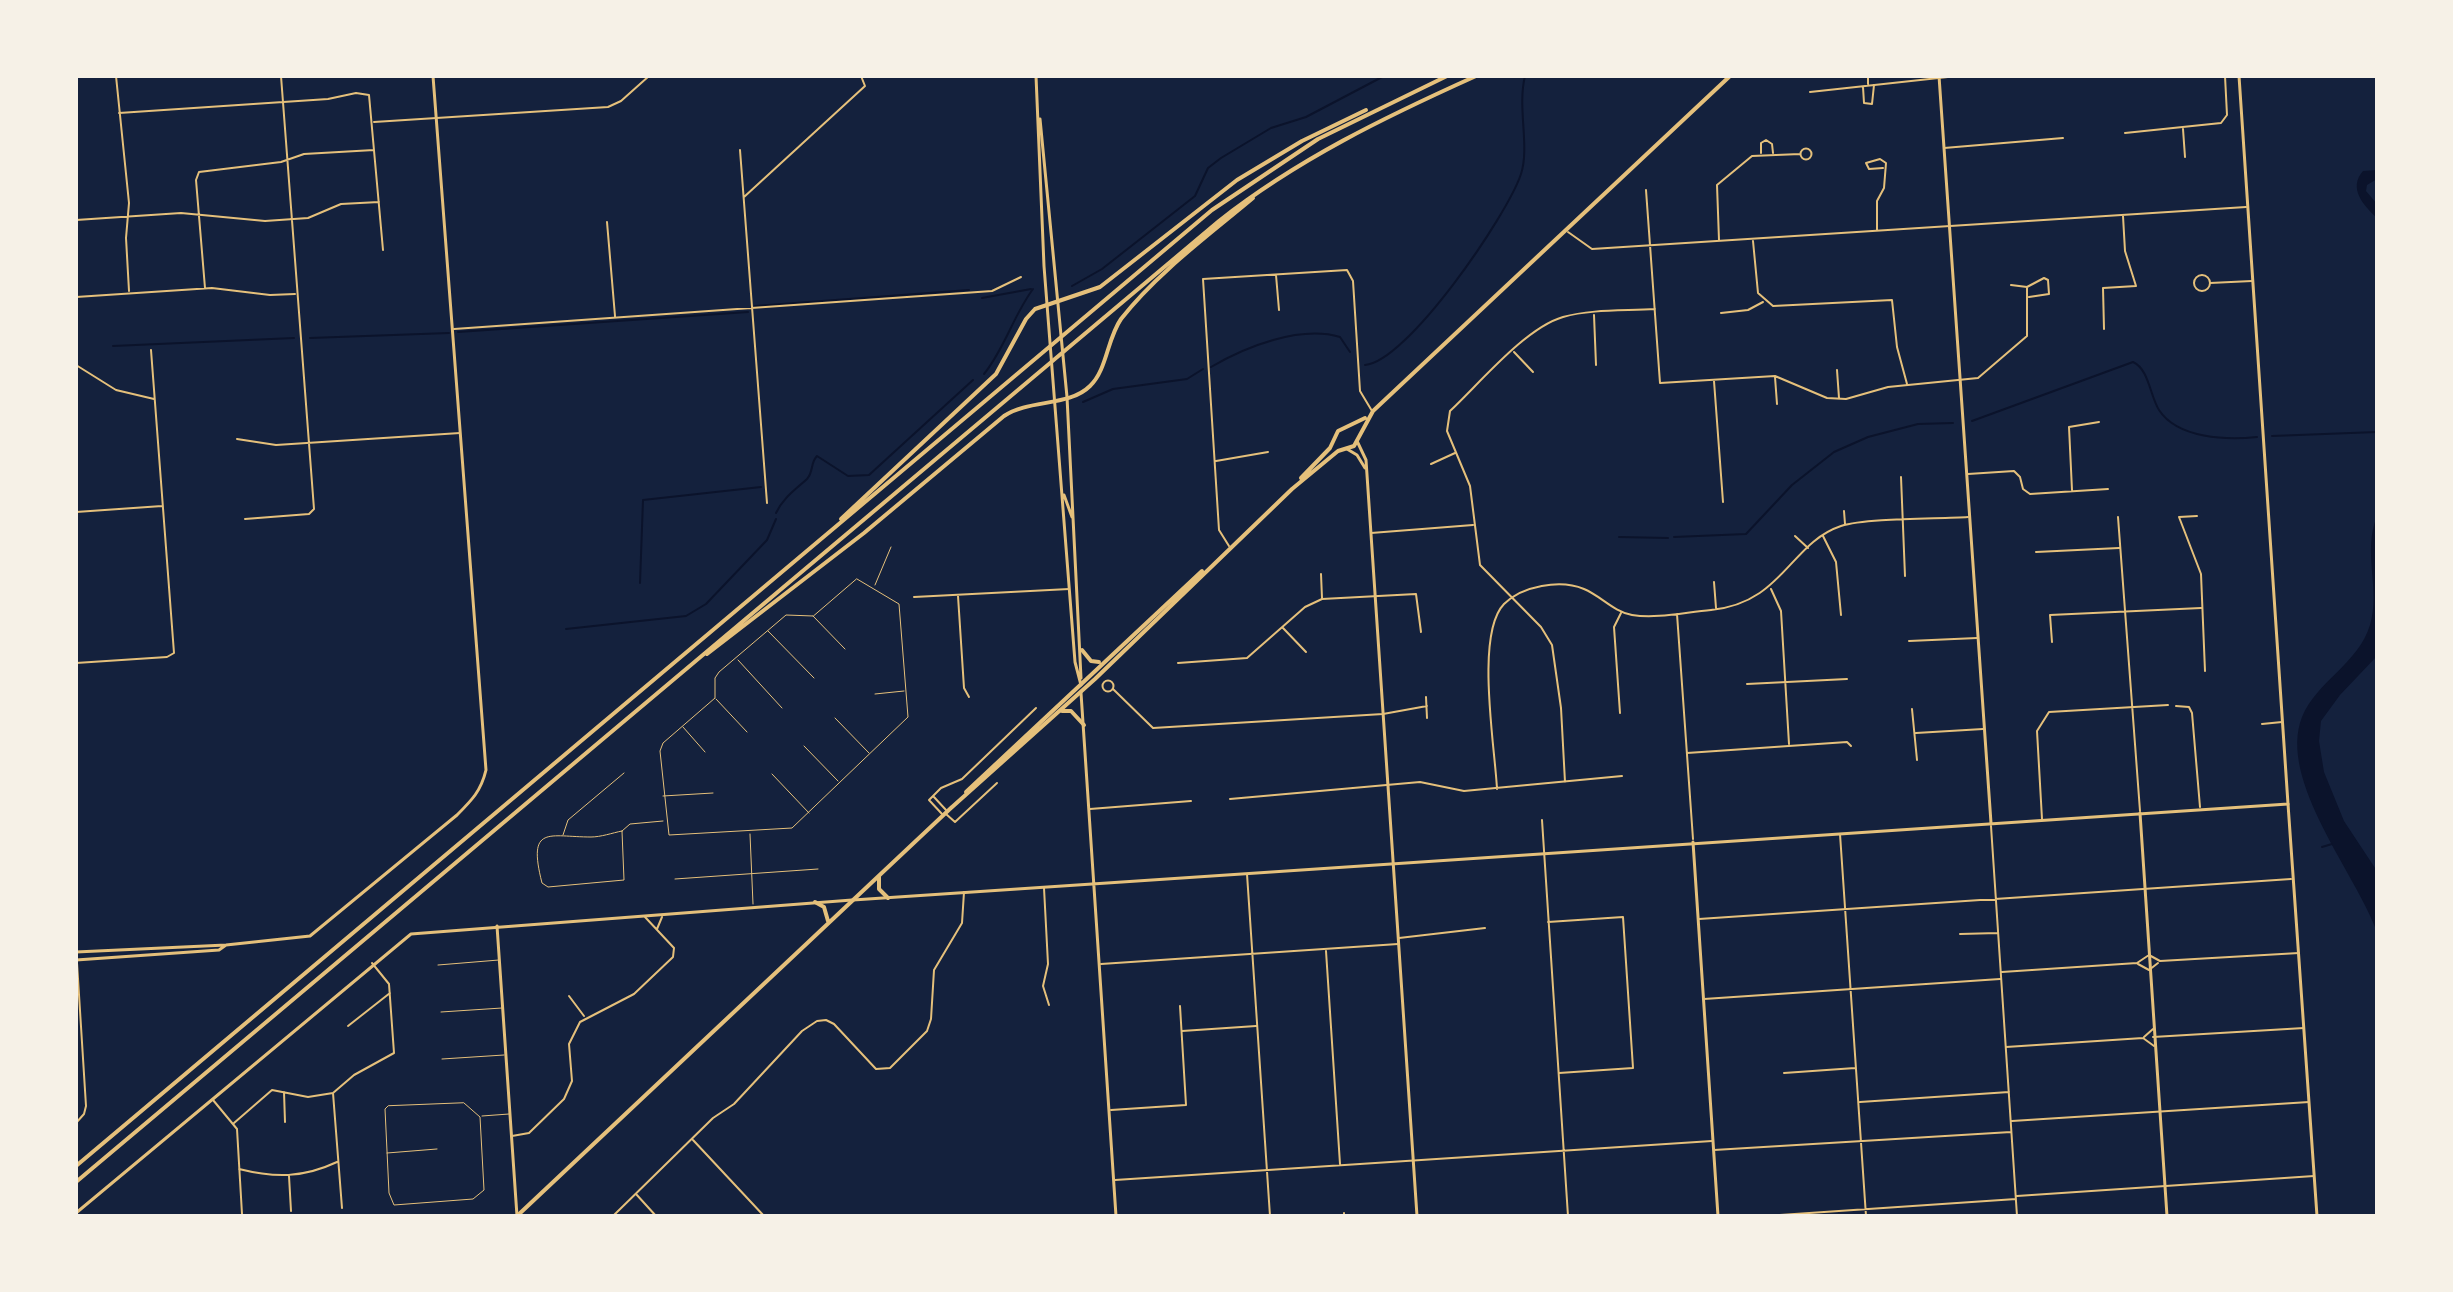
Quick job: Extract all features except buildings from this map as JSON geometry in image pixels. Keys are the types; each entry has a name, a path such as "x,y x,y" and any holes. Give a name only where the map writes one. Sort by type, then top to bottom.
{"main road":[{"path":"76,1166 1219,204 1305,146 1447,76"},
{"path":"76,1182 1182,251 1274,180 1349,135 1476,76"},
{"path":"1292,489 1357,439 1373,411 1730,76"},
{"path":"804,553 996,374 1026,319 1047,303 1081,295 1106,283 1191,213 1276,156 1344,120 1410,93"},
{"path":"670,682 838,553 1004,416 1027,404 1067,397 1093,383 1114,330 1131,308 1274,180"},
{"path":"517,1216 852,900 1081,691 1292,489 1330,448 1341,428 1368,417"},
{"path":"1348,427 1357,439"},
{"path":"1335,437 1345,449"},
{"path":"947,812 1080,681 1222,554"},
{"path":"1082,650 1091,661 1101,662"},
{"path":"1060,711 1071,711 1084,725"},
{"path":"880,874 879,889 888,898"},
{"path":"815,902 824,907 827,924"}],"street":[{"path":"116,76 129,216 126,238 129,292"},
{"path":"245,519 309,514 314,509 281,76"},
{"path":"76,1123 86,1106 76,950 226,945 310,936 478,795 486,770 433,76"},
{"path":"374,122 608,107 621,101 649,76"},
{"path":"744,197 865,86 861,76"},
{"path":"1036,76 1067,397 1082,650 1080,681"},
{"path":"1868,76 1868,85"},
{"path":"1810,92 1957,76"},
{"path":"2125,133 2183,128 2225,120 2225,76"},
{"path":"2239,76 2317,1216"},
{"path":"1939,78 2017,1216"},
{"path":"1863,85 1864,103 1872,104 1874,85"},
{"path":"119,113 283,103 356,93 369,95 374,122 383,250"},
{"path":"1039,112 1047,303 1075,662 1084,725 1116,1216"},
{"path":"2183,128 2185,157"},
{"path":"1944,148 2063,138"},
{"path":"1761,155 1761,143 1766,140 1772,144 1773,154"},
{"path":"205,288 196,180 199,172 304,154 376,149"},
{"path":"740,150 767,503"},
{"path":"1719,241 1717,185 1744,161 1761,155 1800,154"},
{"path":"1877,231 1877,201 1885,182 1883,168 1886,163 1883,159 1869,159 1866,163 1869,169 1883,168"},
{"path":"1646,190 1660,383 1775,376 1839,399 1908,386 1960,382 1985,374 2024,341 2030,329 2027,287"},
{"path":"76,220 199,215 256,221 308,218 341,204 380,202"},
{"path":"1567,231 1592,249 2248,207"},
{"path":"2104,329 2103,288 2136,286 2125,251 2123,215"},
{"path":"607,222 615,317"},
{"path":"1752,239 1756,283 1764,301"},
{"path":"1229,547 1219,530 1202,281 1347,270 1353,281 1360,391 1373,411"},
{"path":"1276,273 1279,310"},
{"path":"2205,274 2209,283 2207,291 2200,293 2197,276 2205,274"},
{"path":"453,329 992,291 1021,277"},
{"path":"2011,285 2027,287 2044,278 2049,282 2049,294 2028,297"},
{"path":"2209,283 2253,281"},
{"path":"76,297 205,288 270,295 296,294"},
{"path":"1721,313 1748,310 1764,301 1783,307 1892,300 1897,347 1908,386"},
{"path":"1565,782 1561,708 1552,645 1541,627 1480,565 1470,486 1447,431 1447,420 1450,411 1513,352 1552,321 1655,309"},
{"path":"1594,314 1596,365"},
{"path":"76,663 167,657 174,653 151,350"},
{"path":"1513,352 1533,372"},
{"path":"76,365 116,390 155,399"},
{"path":"1837,370 1839,399"},
{"path":"1775,376 1777,404"},
{"path":"1714,379 1723,502"},
{"path":"2072,491 2069,427 2099,422"},
{"path":"237,439 264,445 461,433"},
{"path":"1357,439 1366,460 1417,1216"},
{"path":"1345,449 1357,455 1366,472"},
{"path":"1214,461 1268,452"},
{"path":"1431,464 1456,452"},
{"path":"1966,474 2014,471 2020,477 2023,489 2030,494 2108,489"},
{"path":"1901,477 1905,576"},
{"path":"1064,495 1073,517"},
{"path":"76,512 163,506"},
{"path":"1844,511 1845,525"},
{"path":"2197,516 2179,517 2201,574 2205,671"},
{"path":"1497,789 1488,638 1494,618 1511,598 1535,588 1571,586 1584,589 1622,612 1635,615 1716,610 1741,603 1770,588 1823,535 1845,525 1969,517"},
{"path":"2118,517 2167,1216"},
{"path":"1370,533 1474,525"},
{"path":"1823,535 1836,562 1841,615"},
{"path":"1795,536 1809,549"},
{"path":"2036,552 2121,548"},
{"path":"1321,574 1322,599"},
{"path":"1714,582 1716,610"},
{"path":"1770,588 1780,605 1789,746"},
{"path":"1070,589 1078,598"},
{"path":"914,597 1070,589"},
{"path":"1178,663 1244,659 1305,607 1322,599 1375,599 1416,594 1421,632"},
{"path":"958,596 964,688 969,697"},
{"path":"2045,615 2201,608"},
{"path":"1620,713 1614,627 1622,612"},
{"path":"1677,613 1718,1216"},
{"path":"2050,615 2052,642"},
{"path":"1282,627 1306,652"},
{"path":"1909,641 1978,638"},
{"path":"1747,684 1847,679"},
{"path":"1113,689 1153,728 1383,714 1427,706"},
{"path":"1426,697 1427,718"},
{"path":"2042,820 2037,731 2049,712 2168,705"},
{"path":"2176,706 2191,710 2201,809"},
{"path":"947,812 929,800 962,779 1036,708"},
{"path":"1912,709 1917,760"},
{"path":"2262,724 2283,722"},
{"path":"1916,733 1984,729"},
{"path":"1687,753 1847,742 1851,746"},
{"path":"1230,799 1428,782 1457,791 1497,789 1622,776"},
{"path":"933,796 955,822 997,783"},
{"path":"1090,809 1191,801"},
{"path":"76,1213 402,938 422,931 1044,886 2288,804"},
{"path":"1542,820 1568,1216"},
{"path":"1840,833 1866,1216"},
{"path":"1247,873 1270,1216"},
{"path":"1698,919 2294,879"},
{"path":"1044,886 1048,966 1043,986 1049,1005"},
{"path":"613,1216 713,1118 734,1104 802,1031 817,1021 826,1020 834,1024 876,1069 890,1068 927,1031 931,1019 934,970 962,923 964,892"},
{"path":"657,930 658,921 669,913"},
{"path":"511,1136 529,1133 564,1099 572,1081 572,1035 585,1017 634,994 674,951 642,915"},
{"path":"1548,922 1623,917 1625,947 1633,1068 1558,1073"},
{"path":"497,926 517,1216"},
{"path":"1398,938 1485,928"},
{"path":"1960,934 1998,933"},
{"path":"1100,964 1398,944"},
{"path":"76,960 219,950 226,945"},
{"path":"1326,949 1340,1165"},
{"path":"2149,955 2160,961 2299,953"},
{"path":"2001,973 2137,963 2149,955"},
{"path":"2149,970 2160,961"},
{"path":"234,1123 272,1090 308,1097 333,1093 354,1075 394,1053 389,984 372,963"},
{"path":"2137,963 2149,970"},
{"path":"1704,999 2001,979"},
{"path":"348,1026 390,993"},
{"path":"569,996 585,1017"},
{"path":"1110,1110 1186,1105 1180,1006"},
{"path":"1181,1031 1257,1026"},
{"path":"2153,1037 2304,1028"},
{"path":"2006,1047 2143,1038 2153,1029"},
{"path":"2143,1038 2154,1046"},
{"path":"1784,1073 1856,1068"},
{"path":"284,1092 285,1122"},
{"path":"1859,1102 2009,1092"},
{"path":"333,1093 342,1208"},
{"path":"212,1099 234,1123 242,1214"},
{"path":"2011,1121 2309,1102"},
{"path":"1714,1150 2012,1132"},
{"path":"692,1139 764,1216"},
{"path":"1114,1180 1713,1141"},
{"path":"239,1169 269,1177 312,1174 338,1162"},
{"path":"289,1175 291,1211"},
{"path":"1765,1216 2314,1176"},
{"path":"636,1194 656,1216"}],"lane":[{"path":"874,586 891,547"},
{"path":"715,698 660,748 666,830 672,836 792,828 908,717 899,604 874,586 857,579 813,616 786,615 768,630 716,675 715,698 747,732"},
{"path":"813,616 845,649"},
{"path":"768,630 814,678"},
{"path":"736,657 782,708"},
{"path":"875,694 905,691"},
{"path":"835,718 870,754"},
{"path":"682,726 705,752"},
{"path":"804,746 839,783"},
{"path":"563,835 568,820 624,773"},
{"path":"772,774 809,813"},
{"path":"663,796 713,793"},
{"path":"622,831 624,880 548,887 540,878 539,843 547,834 594,837 622,831 630,824 665,821"},
{"path":"750,832 753,907"},
{"path":"675,879 818,869"},
{"path":"438,965 499,960"},
{"path":"441,1012 502,1008"},
{"path":"442,1059 506,1055"},
{"path":"464,1103 480,1117 484,1190 473,1199 394,1205 389,1193 386,1153 384,1114 388,1106 464,1103"},
{"path":"480,1117 510,1114"},
{"path":"386,1153 437,1149"}],"water":[{"path":"2377,170 2377,179 2367,185 2366,191 2377,204 2377,218 2362,202 2357,184 2363,171"},
{"path":"2377,516 2377,656 2340,695 2321,721 2319,741 2324,772 2344,821 2377,871 2377,932 2309,798 2300,769 2297,742 2302,717 2309,704 2356,651 2370,625 2374,598 2371,544"}],"waterway":[{"path":"1072,286 1102,269 1195,196 1208,168 1221,158 1271,128 1306,117 1384,76"},
{"path":"1365,365 1383,358 1429,314 1477,252 1512,194 1523,163 1522,101 1525,76"},
{"path":"982,298 1031,289"},
{"path":"984,374 1033,289"},
{"path":"755,306 969,290"},
{"path":"458,332 748,312"},
{"path":"310,338 449,333"},
{"path":"1211,367 1273,340 1308,334 1340,337 1350,352"},
{"path":"113,346 294,338"},
{"path":"1972,421 2133,362 2143,370 2159,410 2178,427 2204,436 2257,437"},
{"path":"1083,402 1113,389 1187,379 1203,369"},
{"path":"776,513 807,479 817,456 848,476 869,475 973,380"},
{"path":"1674,537 1746,534 1792,485 1834,452 1868,437 1918,424 1953,423"},
{"path":"2272,436 2377,432"},
{"path":"640,583 643,500 761,487"},
{"path":"566,629 686,616 706,604 767,540 776,519"},
{"path":"1619,537 1668,538"},
{"path":"2322,847 2332,844"}]}
